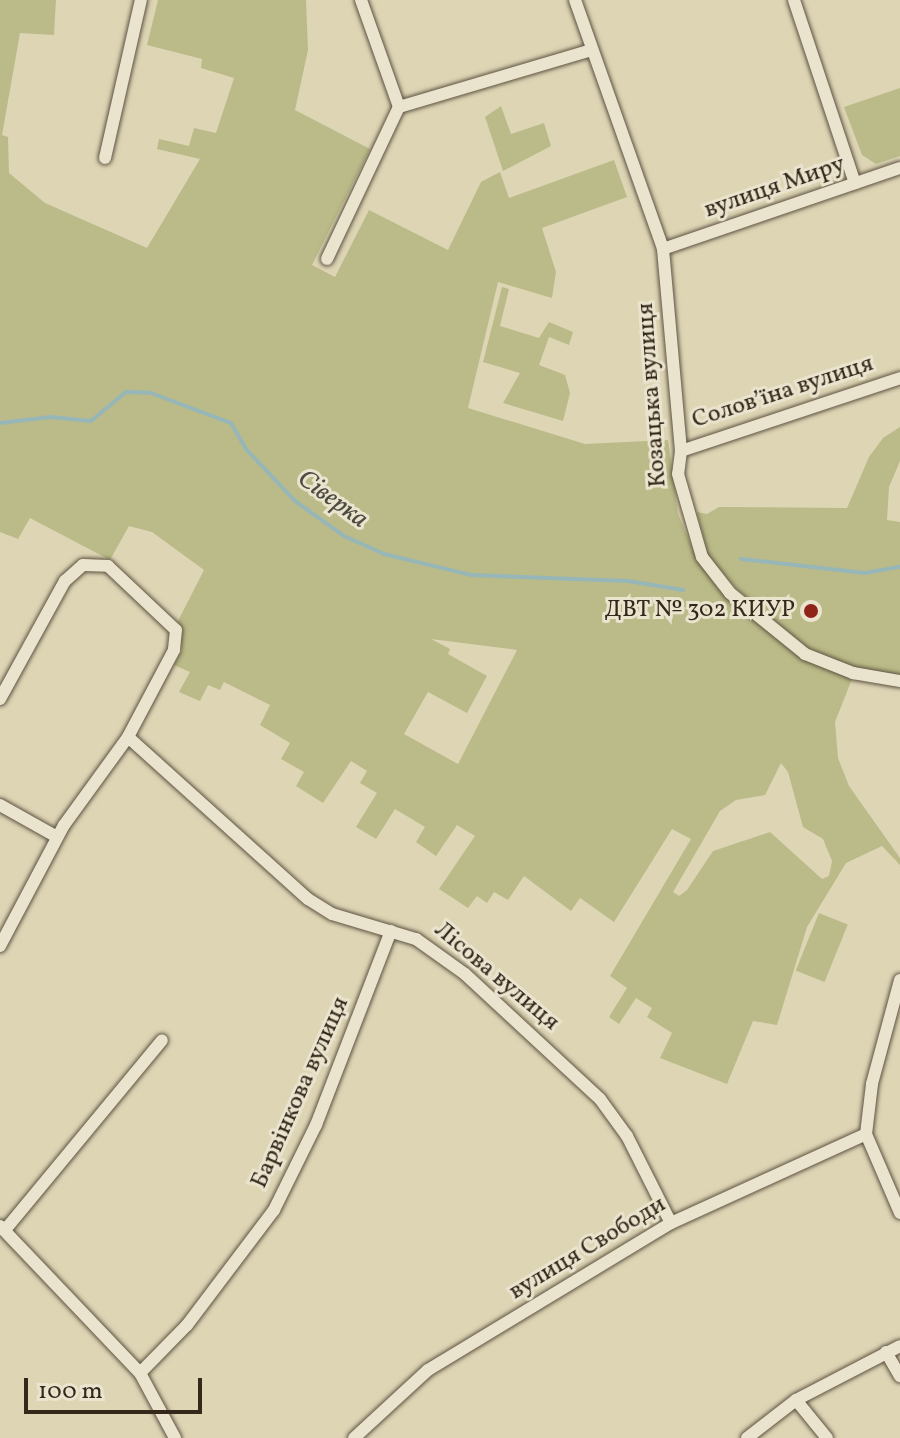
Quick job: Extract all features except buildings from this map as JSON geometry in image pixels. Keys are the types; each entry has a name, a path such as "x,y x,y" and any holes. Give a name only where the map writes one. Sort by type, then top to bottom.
{"street":[{"path":"105,158 141,0"},
{"path":"327,259 399,107 361,0"},
{"name":"Козацька вулиця","path":"575,0 663,249 681,451 678,474 686,517 702,557 730,593 805,654 853,673 900,681"},
{"path":"794,0 855,183"},
{"path":"399,107 591,50"},
{"name":"вулиця Миру","path":"663,249 900,168"},
{"name":"Соловʼїна вулиця","path":"681,451 900,378"},
{"path":"0,699 65,581 83,565 108,566 169,620 177,637 128,737 57,837 0,946"},
{"name":"Лісова вулиця","path":"128,737 308,899 332,914 391,931 439,952 570,1067 627,1136 671,1223"},
{"path":"0,805 57,837"},
{"name":"Барвінкова вулиця","path":"140,1373 187,1325 274,1210 316,1125 391,931"},
{"path":"900,980 872,1084 866,1134 900,1213"},
{"path":"162,1040 2,1228 140,1373 175,1438"},
{"name":"вулиця Свободи","path":"354,1438 428,1370 671,1223 866,1134"},
{"path":"747,1438 796,1400 900,1346"},
{"path":"886,1352 900,1376"},
{"path":"796,1400 827,1438"}],"green space":[{"path":"0,0 56,0 54,35 20,33 2,135 8,137 9,173 45,203 147,248 200,159 157,149 159,139 189,146 194,128 216,133 234,78 201,68 202,59 147,45 158,0 306,0 308,50 295,110 370,149 312,265 335,277 369,210 448,250 481,182 500,172 509,198 614,160 627,197 542,228 556,272 552,298 498,282 468,408 585,444 668,440 678,514 697,559 803,658 852,679 835,722 838,758 849,786 900,858 900,865 882,846 846,863 807,927 777,1025 753,1021 727,1084 660,1058 672,1033 647,1017 652,1008 636,998 619,1024 609,1017 627,988 610,976 691,839 672,829 614,922 580,898 571,911 524,876 508,900 494,892 487,903 477,896 468,908 439,889 475,836 457,825 436,856 416,842 425,827 395,809 376,839 356,827 377,793 360,783 367,771 351,761 323,803 296,786 304,772 281,759 290,743 260,725 270,705 224,682 220,690 208,685 200,701 179,692 190,672 174,665 182,650 178,621 204,570 152,532 129,526 110,560 30,518 18,539 0,532","holes":["431,639 517,650 458,764 404,734 428,692 467,713 487,676 448,654 450,649","781,763 788,772 803,827 823,839 832,861 829,876 822,879 770,832 713,851 687,890 679,896 673,892 720,811 736,800 765,795"]},
{"path":"900,88 900,156 876,164 862,155 844,107"},
{"path":"501,106 511,134 544,123 551,146 503,171 485,117"},
{"path":"502,287 509,289 500,326 539,338 549,322 573,332 569,345 549,337 539,365 565,375 570,393 563,421 503,403 520,373 483,362"},
{"path":"900,427 900,461 889,487 887,520 900,522 900,675 855,668 809,649 736,588 708,555 697,512 707,514 719,507 847,508 869,457 883,438"},
{"path":"819,913 848,925 825,982 796,970"}],"waterway":[{"name":"Сіверка","path":"0,423 51,417 91,421 126,392 151,393 231,423 246,449 295,501 344,536 384,554 471,575 628,581 683,590"},
{"name":"Сіверка","path":"741,559 865,573 900,567"}],"place":[{"name":"ДВТ № 302 КИУР","path":"811,611"}]}
